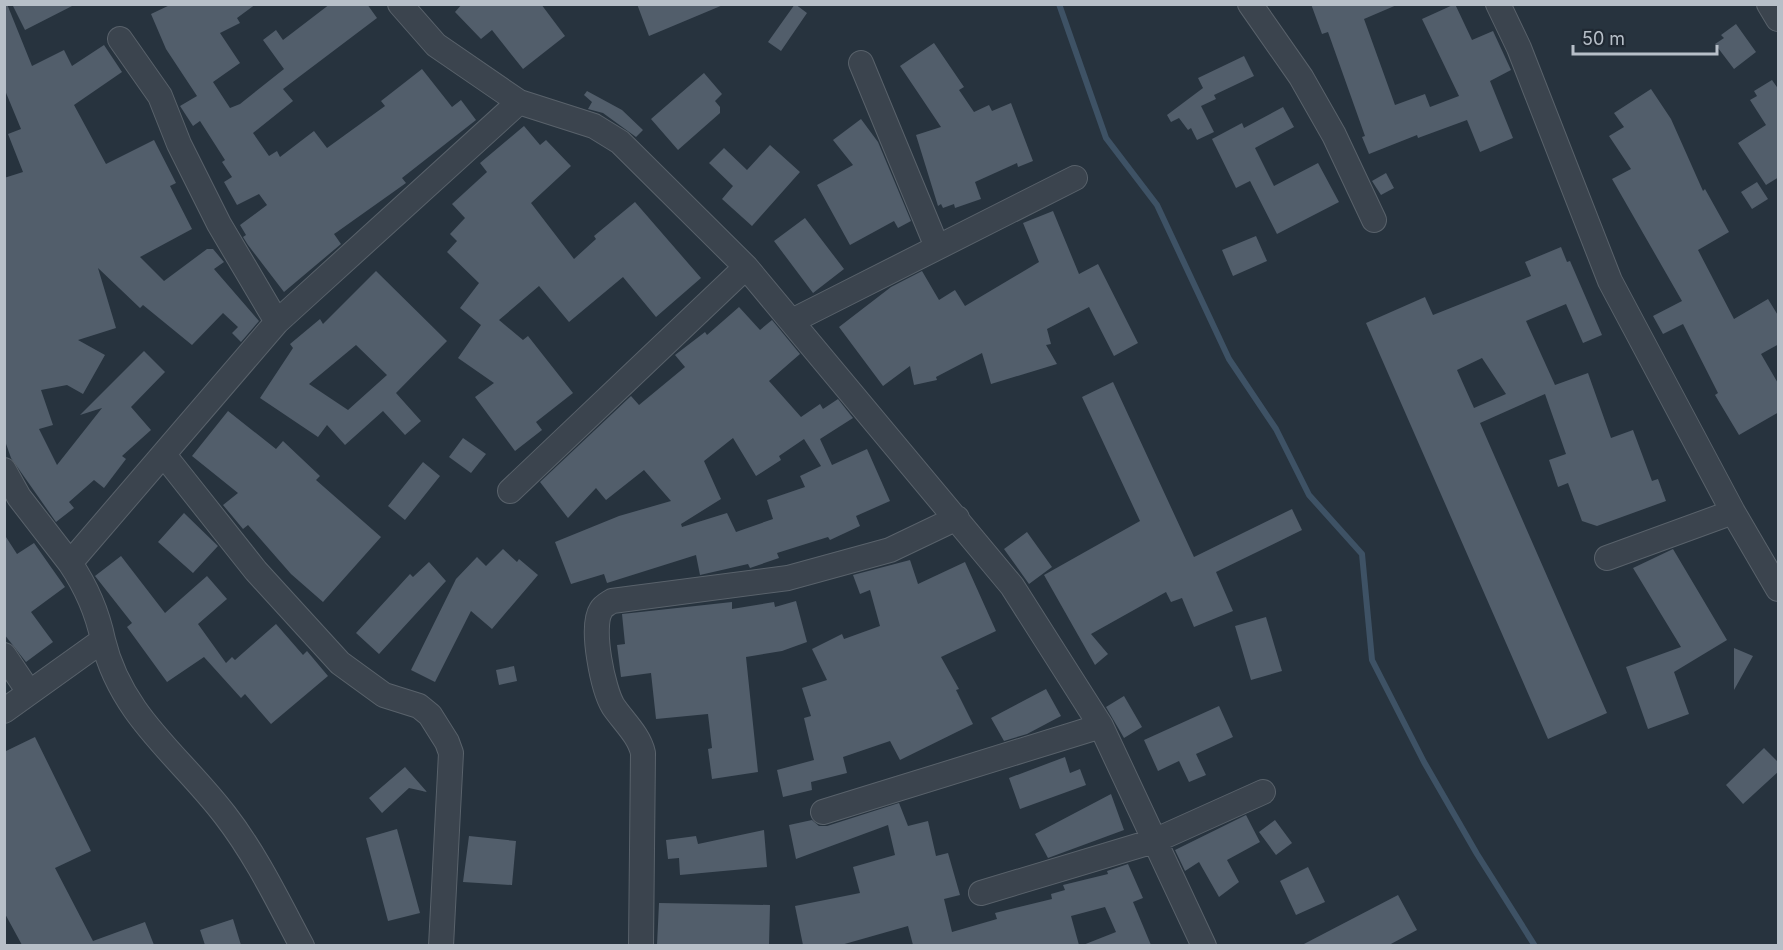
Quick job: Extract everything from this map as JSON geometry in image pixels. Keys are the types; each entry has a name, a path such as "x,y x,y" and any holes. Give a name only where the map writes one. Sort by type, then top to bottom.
{"street":[{"path":"400,4 436,45 519,102 594,126 620,142 746,267 1012,586 1101,726 1204,945"},
{"path":"1250,4 1301,77 1334,135 1374,220"},
{"path":"1498,4 1520,48 1610,281 1733,512 1779,589"},
{"path":"1769,4 1779,19"},
{"path":"120,39 160,96 179,144 219,224 277,322"},
{"path":"861,63 937,247"},
{"path":"70,563 277,322 519,102"},
{"path":"792,321 1076,178"},
{"path":"510,491 746,267"},
{"path":"164,455 256,571 340,663 384,695 418,705 430,715 447,742 451,753 441,945"},
{"path":"4,470 19,497 87,588 98,616 108,662 127,701 234,828 302,945"},
{"path":"1607,558 1733,512"},
{"path":"641,945 643,753 641,745 612,704 602,675 598,622 601,609 612,601 788,578 890,550 957,518"},
{"path":"4,711 103,640"},
{"path":"4,655 29,692"},
{"path":"823,812 1101,726"},
{"path":"981,893 1154,841 1263,792"}],"building":[{"path":"4,4 7,4 32,66 64,50 72,66 104,45 122,72 74,105 106,164 154,140 176,183 170,186 192,229 140,257 164,281 207,249 213,249 224,262 214,269 259,321 241,342 232,333 238,327 223,313 192,345 143,305 140,308 98,268 116,328 78,340 105,355 83,394 67,385 41,390 53,425 39,429 57,465 102,408 80,415 144,351 165,372 131,407 151,430 122,456 126,459 104,488 94,480 69,502 74,508 56,522 11,458 4,438 4,178 23,172 8,134 21,129 4,88"},
{"path":"12,4 76,4 25,30"},
{"path":"172,4 256,4 237,18 240,23 220,33 240,63 213,82 230,108 240,104 284,69 263,40 276,30 283,40 330,4 367,4 377,18 283,89 293,101 253,133 269,156 277,151 280,157 314,131 327,148 385,106 381,101 422,69 452,107 461,100 476,120 402,178 406,183 334,234 341,244 284,292 248,245 243,237 246,235 240,225 267,205 259,194 237,205 224,182 232,177 222,162 225,160 200,121 193,126 180,106 197,96 166,49 151,14"},
{"path":"462,4 541,4 565,36 523,69 492,30 481,39 455,12"},
{"path":"637,4 723,4 723,5 649,36"},
{"path":"795,4 807,13 781,51 768,42"},
{"path":"1311,4 1399,4 1364,19 1395,105 1425,94 1430,107 1459,96 1422,19 1455,4 1472,40 1493,31 1511,70 1490,81 1513,138 1480,152 1467,120 1418,138 1417,135 1369,154 1362,137 1365,136 1328,32 1322,34"},
{"path":"1736,24 1756,52 1734,69 1715,44 1724,38 1721,35"},
{"path":"934,43 964,87 959,90 974,112 989,105 992,111 1011,103 1033,161 1018,167 1017,163 975,182 981,199 955,208 954,204 943,208 941,204 938,206 916,135 941,127 900,66"},
{"path":"1244,56 1254,76 1214,95 1216,99 1201,106 1214,132 1197,140 1191,128 1188,130 1179,118 1171,122 1167,115 1203,88 1198,78"},
{"path":"704,73 722,94 715,101 720,107 720,113 678,150 651,119"},
{"path":"1772,80 1779,90 1779,177 1766,185 1738,143 1766,125 1750,100 1757,96 1754,91"},
{"path":"1651,89 1671,119 1703,191 1705,189 1729,232 1698,250 1734,319 1768,299 1779,317 1779,344 1761,354 1779,385 1779,412 1739,435 1715,395 1718,393 1683,324 1663,334 1653,316 1682,301 1612,179 1631,169 1609,136 1624,127 1614,113"},
{"path":"587,91 622,110 643,130 636,137 603,113 588,109 592,102 584,95"},
{"path":"1283,107 1294,127 1255,148 1274,186 1318,163 1339,202 1277,234 1250,181 1236,188 1212,139 1242,123 1244,128"},
{"path":"861,119 878,142 911,221 898,228 894,221 850,245 817,185 853,165 833,140"},
{"path":"524,126 540,145 546,140 571,166 531,203 574,259 596,239 594,236 635,202 701,278 656,317 623,277 569,322 539,286 499,320 523,340 528,336 573,393 536,422 542,430 515,451 475,397 494,383 458,358 481,325 460,308 479,283 447,252 457,241 450,234 465,218 452,204 487,172 480,163"},
{"path":"770,145 800,172 752,226 722,199 733,186 709,163 724,148 747,170"},
{"path":"1386,173 1394,188 1381,195 1372,181"},
{"path":"1757,182 1768,199 1752,209 1741,192"},
{"path":"1053,211 1079,274 1098,264 1138,343 1114,356 1089,307 1047,329 1051,344 1046,345 1057,364 991,384 982,353 936,377 937,380 914,385 910,366 883,386 839,327 891,287 922,271 939,300 955,290 965,306 1039,262 1023,223"},
{"path":"805,218 844,269 813,293 774,241"},
{"path":"1256,236 1267,261 1233,276 1222,250"},
{"path":"1561,247 1567,262 1570,261 1602,335 1583,343 1566,304 1526,321 1555,385 1588,373 1611,438 1633,430 1652,481 1658,479 1666,501 1597,526 1582,521 1568,483 1558,487 1549,460 1566,454 1545,394 1480,423 1607,713 1548,739 1366,323 1425,297 1433,315 1531,276 1525,262","holes":["1482,358 1506,394 1474,408 1457,370"]},
{"path":"376,271 447,341 396,393 421,421 405,435 383,411 345,445 327,425 318,437 260,398 293,348 290,344 320,319 323,324","holes":["356,345 387,375 348,410 309,384"]},
{"path":"739,307 760,330 772,320 800,354 769,381 801,417 820,404 823,409 838,399 853,418 820,439 832,465 867,449 890,501 856,516 860,526 830,540 828,537 777,553 779,558 750,568 748,564 700,575 696,555 607,583 604,574 571,584 555,542 619,516 671,501 644,470 606,500 596,488 568,518 540,482 631,396 639,405 685,367 675,355 705,332 707,335","holes":["733,438 756,476 781,460 779,456 804,439 821,466 800,476 805,487 767,500 773,519 736,532 727,513 682,527 681,524 721,499 704,461"]},
{"path":"1113,382 1194,557 1292,509 1302,530 1216,572 1233,611 1194,627 1182,598 1171,602 1166,592 1091,634 1108,654 1095,665 1044,575 1140,521 1082,397"},
{"path":"228,411 276,449 283,441 320,476 316,480 381,537 323,602 291,574 248,525 243,529 223,505 238,493 192,456"},
{"path":"463,438 486,454 471,473 449,457"},
{"path":"423,462 440,476 405,520 388,506"},
{"path":"184,513 218,546 193,573 158,542"},
{"path":"1027,532 1052,567 1029,584 1004,549"},
{"path":"4,534 17,554 34,543 65,587 31,612 53,642 26,662 4,634"},
{"path":"503,549 517,562 519,559 538,575 492,629 471,611 435,682 411,670 456,579 477,557 486,566"},
{"path":"1673,549 1727,640 1674,672 1689,714 1648,729 1626,667 1681,647 1633,568"},
{"path":"121,556 165,613 207,576 227,599 198,624 226,663 232,657 235,660 276,624 303,655 307,651 328,676 271,724 245,694 241,698 204,657 167,682 127,627 132,623 95,576"},
{"path":"910,560 918,584 965,562 996,631 941,657 959,689 956,690 973,724 900,760 890,741 843,757 847,773 811,782 812,790 783,797 777,770 814,760 804,718 811,716 802,688 827,680 812,649 842,634 844,639 880,626 870,590 860,594 853,575"},
{"path":"429,562 446,581 379,654 356,633 410,574 413,577"},
{"path":"796,601 807,642 782,651 746,657 758,772 712,779 708,749 712,748 708,714 656,719 651,673 621,677 617,645 625,644 622,614 732,602 732,609 774,602 775,607"},
{"path":"1266,617 1282,671 1251,680 1235,626"},
{"path":"1734,648 1753,656 1734,690"},
{"path":"514,666 517,681 499,685 496,670"},
{"path":"1046,689 1061,716 1027,734 1004,741 991,718"},
{"path":"1124,696 1142,727 1124,738 1106,707"},
{"path":"1219,706 1233,737 1196,754 1206,775 1189,782 1179,761 1158,771 1144,740"},
{"path":"35,737 91,851 55,868 93,941 145,922 154,945 22,945 4,912 4,752"},
{"path":"1764,748 1779,763 1779,771 1743,804 1726,785"},
{"path":"1065,757 1070,773 1080,769 1086,785 1020,809 1009,778"},
{"path":"405,767 427,792 409,788 382,813 369,798"},
{"path":"1111,794 1124,830 1048,858 1035,834"},
{"path":"899,803 908,826 928,821 936,856 948,853 960,895 944,899 952,932 997,919 995,913 1052,899 1051,894 1065,890 1063,885 1108,874 1107,871 1128,864 1143,898 1133,902 1151,945 1083,945 1116,932 1105,907 1071,916 1079,945 913,945 908,926 841,945 803,945 795,906 860,893 853,867 895,855 888,825 796,859 789,825 812,820 819,826 827,826"},
{"path":"1246,815 1260,842 1227,860 1239,882 1219,897 1199,862 1185,871 1175,850"},
{"path":"1275,820 1292,843 1276,855 1259,832"},
{"path":"397,829 420,913 388,921 366,838"},
{"path":"764,830 767,867 680,875 679,858 668,859 666,840 696,836 698,844"},
{"path":"469,836 516,841 512,885 463,882"},
{"path":"1308,867 1325,902 1296,915 1280,881"},
{"path":"1398,895 1417,930 1389,945 1302,945"},
{"path":"659,903 770,905 769,945 657,945"},
{"path":"233,919 241,945 205,945 200,930"}],"waterway":[{"path":"1059,4 1106,138 1157,205 1229,359 1276,429 1309,495 1362,554 1372,660 1424,762 1477,854 1535,946"}]}
